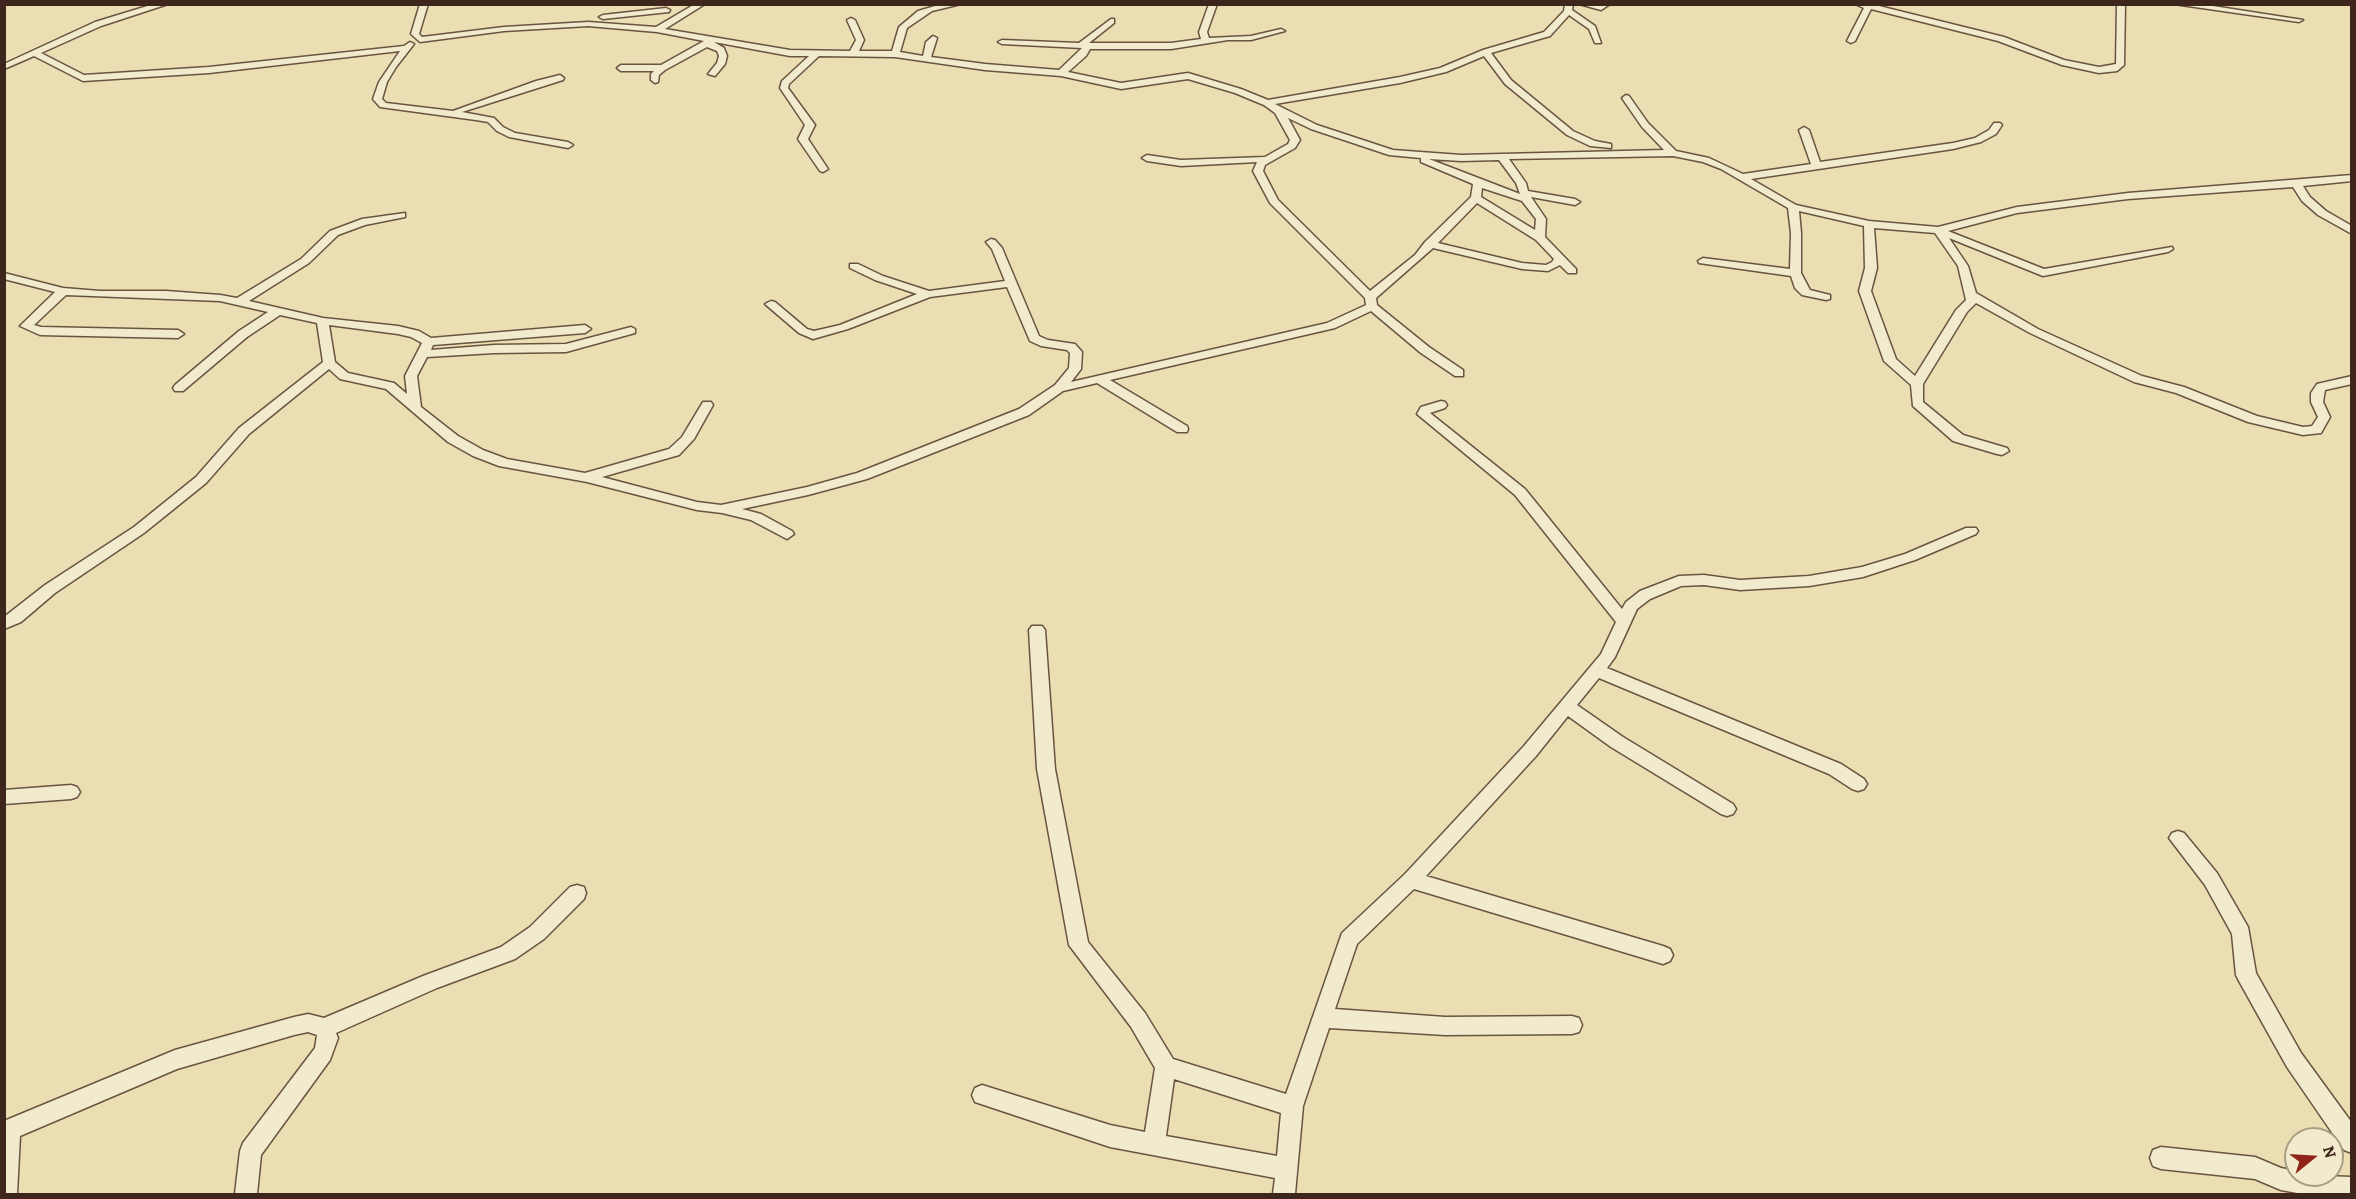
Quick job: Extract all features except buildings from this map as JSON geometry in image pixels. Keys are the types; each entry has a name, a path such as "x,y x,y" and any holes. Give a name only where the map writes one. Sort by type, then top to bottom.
{"street":[{"path":"4,67 98,24 164,4"},
{"path":"417,39 415,34 424,4"},
{"path":"657,30 701,4"},
{"path":"895,54 903,27 930,9 957,4"},
{"path":"1205,40 1203,32 1213,4"},
{"path":"1583,4 1600,8 1606,4"},
{"path":"1851,41 1864,6 2001,39 2071,65 2099,70 2114,69 2120,64 2121,4"},
{"path":"2178,4 2299,20"},
{"path":"1267,103 1443,70 1486,52 1547,34 1555,27 1568,8 1592,28 1598,41"},
{"path":"541,26 564,21 666,10"},
{"path":"851,20 860,40 854,52"},
{"path":"1061,73 1083,54 1084,46 1111,21"},
{"path":"568,145 512,135 500,129 491,120 383,105 377,99 388,74 406,48 417,39 437,39 504,29 588,24 657,30 709,41 790,53 895,54 985,67 1061,73 1128,86 1188,76 1267,103 1279,111 1354,141 1392,153 1416,156 1461,158 1635,152 1673,153 1706,160 1742,177 1793,207 1869,224 1938,230 2043,273 2168,249"},
{"path":"1002,42 1084,46 1171,46 1205,40 1251,38 1281,31"},
{"path":"927,58 933,38"},
{"path":"655,80 655,74 663,68 709,41"},
{"path":"709,41 721,50 723,56 721,64 712,74"},
{"path":"36,54 83,78 209,70 406,48"},
{"path":"1486,52 1508,82 1570,133 1593,144 1635,152"},
{"path":"816,54 785,83 784,88 807,118 810,125 803,139 823,169"},
{"path":"621,68 663,68"},
{"path":"446,114 494,101 539,82 560,78"},
{"path":"1626,98 1645,125 1673,153"},
{"path":"1279,111 1294,140 1292,146 1265,160 1258,171 1274,201 1371,301 1425,350 1459,373"},
{"path":"1742,177 1953,147 1978,140 1994,132 1997,125"},
{"path":"1804,130 1817,167"},
{"path":"1416,156 1505,194 1575,202"},
{"path":"1502,157 1521,183 1525,196 1540,219 1540,238"},
{"path":"1147,158 1181,163 1265,160"},
{"path":"1938,230 2017,210 2106,198 2352,178"},
{"path":"1059,388 1331,327 1371,301 1402,269 1419,257 1429,244 1454,223 1476,198 1478,183"},
{"path":"2296,184 2306,199 2322,213 2352,231"},
{"path":"1476,198 1540,238 1572,271"},
{"path":"1793,207 1796,233 1795,273 1801,288 1806,293 1826,297"},
{"path":"241,302 305,261 334,233 362,222 401,214"},
{"path":"1869,224 1871,268 1866,291 1890,361 1917,384"},
{"path":"1938,230 1963,266 1972,301 1962,310 1917,384 1917,403 1958,438 2002,452"},
{"path":"721,509 808,491 862,476 1024,412 1059,388 1075,369 1076,352 1071,347 1034,339 998,248 992,242"},
{"path":"1429,244 1522,266 1548,268 1556,264 1559,259"},
{"path":"1703,261 1795,273"},
{"path":"854,266 879,278 928,294"},
{"path":"4,276 63,291 100,294 166,294 241,302 276,312 323,321 415,334 427,348 566,348 631,331"},
{"path":"771,304 804,331 813,335 844,327 928,294 950,293 1012,283"},
{"path":"63,291 26,326 40,331 178,334"},
{"path":"1971,295 2034,331 2138,379 2180,390 2253,419 2303,431 2316,430 2324,417 2317,402 2317,393 2321,387 2352,380"},
{"path":"179,388 243,334 276,312"},
{"path":"323,321 330,363 344,376 390,386 453,439 478,453 504,463 587,478 697,506 756,517 787,534"},
{"path":"427,348 585,329"},
{"path":"415,408 411,376 427,348"},
{"path":"4,624 16,618 50,589 140,530 201,480 244,431 330,363"},
{"path":"1101,380 1182,429"},
{"path":"587,478 675,452 687,440 707,405"},
{"path":"1441,405 1425,410 1423,414 1520,492 1624,622"},
{"path":"1284,1194 1292,1106 1349,939 1411,880 1530,751 1607,657 1631,606 1645,595 1679,581 1704,580 1740,585 1809,581 1863,572 1910,557 1971,531"},
{"path":"1037,630 1046,769 1079,945 1138,1020 1166,1068 1154,1145"},
{"path":"1596,670 1834,769 1858,784"},
{"path":"1566,706 1617,742 1727,809"},
{"path":"4,796 71,792"},
{"path":"2178,838 2211,879 2241,933 2246,975 2289,1051 2352,1142"},
{"path":"1411,880 1500,904 1663,956"},
{"path":"6,1194 7,1131 175,1060 294,1026 308,1023 324,1028 430,982 508,953 537,933 577,893"},
{"path":"1323,1018 1445,1026 1572,1025"},
{"path":"246,1194 251,1151 323,1053 328,1038 324,1028"},
{"path":"1166,1068 1292,1106"},
{"path":"982,1095 1110,1136 1287,1169"},
{"path":"2161,1158 2254,1168 2282,1179 2321,1187 2352,1188"}]}
